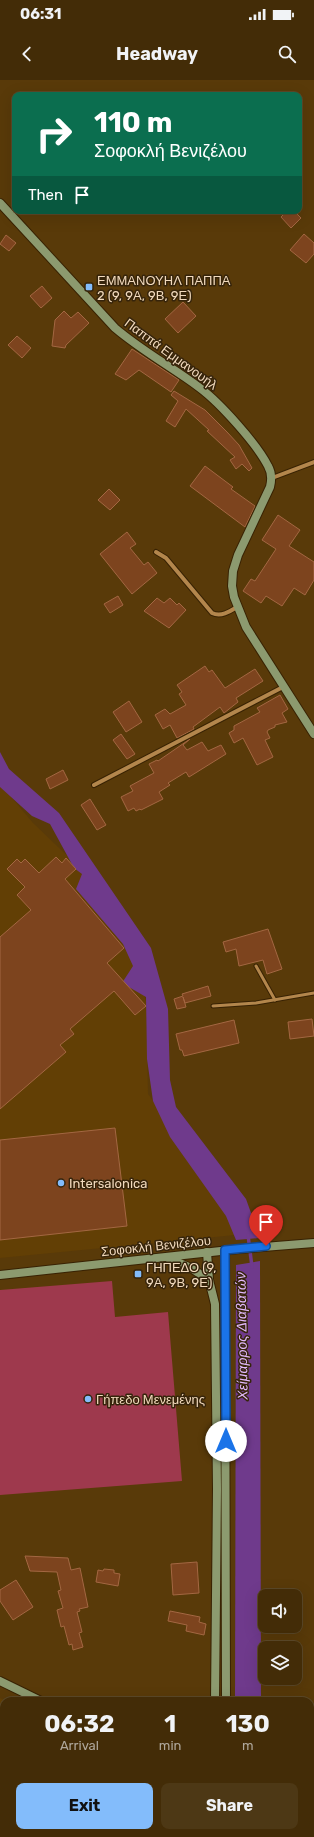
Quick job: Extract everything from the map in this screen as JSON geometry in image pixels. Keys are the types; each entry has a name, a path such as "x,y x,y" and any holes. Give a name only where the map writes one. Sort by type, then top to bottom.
{"street":[{"name":"Παππά Εμμανουήλ","path":"0,203 115,328 133,343 201,388 217,403 258,450 269,467 272,478"},
{"path":"314,462 272,478 270,487 238,555 233,571 232,586 237,608 246,627 314,734"},
{"path":"156,552 166,558 212,613 216,615 227,613 237,608"},
{"path":"94,785 283,687"},
{"name":"Σοφοκλή Βενιζέλου","path":"0,1275 225,1250 314,1243"},
{"path":"225,1250 226,1697"},
{"path":"208,1252 209,1280 215,1304 215,1697"},
{"path":"165,1257 191,1268 209,1280"},
{"path":"0,1682 32,1697"}],"lane":[{"path":"256,966 275,1000"},
{"path":"213,1006 275,1000 314,992"}],"shaded area":[{"path":"0,784 33,823 81,869 131,945 146,1001 148,1094 222,1196 235,1235 0,1258"},
{"name":"Γήπεδο Μενεμένης","path":"112,1281 115,1317 168,1312 182,1481 0,1495 0,1290"}],"water":[{"path":"0,752 9,769 59,813 151,948 168,1009 170,1080 176,1107 246,1199 260,1238 236,1240 226,1216 170,1137 153,1101 147,1059 146,997 122,983 133,966 123,944 76,889 82,874 74,868 50,824 32,816 0,787"},
{"path":"260,1261 261,1589 258,1589 258,1633 261,1633 261,1641 258,1641 258,1685 261,1685 261,1697 235,1697 236,1265"}],"building":[{"path":"284,214 297,214 301,218 291,228 281,217"},
{"path":"304,234 314,243 314,254 306,263 290,250"},
{"path":"6,235 16,243 9,251 0,244"},
{"path":"42,286 52,298 41,308 30,296"},
{"path":"183,302 196,316 178,333 165,319"},
{"path":"64,311 71,318 78,312 89,323 66,345 65,348 52,346 55,320"},
{"path":"17,336 31,348 22,358 8,345"},
{"path":"132,349 179,380 171,392 139,370 126,380 115,374"},
{"path":"174,391 205,410 227,432 239,445 252,468 249,471 242,464 236,469 230,460 235,457 186,409 175,427 166,421 178,401 171,395"},
{"path":"205,466 233,487 231,489 255,506 245,527 190,486"},
{"path":"109,489 120,500 110,510 98,500"},
{"path":"278,515 300,530 289,546 314,562 314,580 305,595 294,588 282,606 266,596 261,603 243,591 251,579 255,581 276,549 262,540"},
{"path":"127,532 136,544 130,548 144,565 148,562 157,573 132,594 100,554"},
{"path":"118,596 123,605 110,613 104,604"},
{"path":"157,598 164,603 170,598 177,605 179,603 186,610 169,628 144,611"},
{"path":"205,666 209,672 212,670 225,688 255,669 263,681 236,698 238,702 224,713 220,707 193,727 194,729 177,738 170,725 163,729 155,715 165,709 170,714 186,705 179,694 182,692 177,685"},
{"path":"280,695 288,709 282,713 287,722 275,725 275,727 268,730 267,732 270,738 265,740 273,757 257,765 243,738 234,743 229,733 234,730 234,726 260,712 257,708"},
{"path":"129,701 142,722 126,732 113,712"},
{"path":"121,734 135,754 127,759 113,740"},
{"path":"190,739 183,745 187,750 202,742 208,751 221,745 226,754 189,777 186,772 168,783 170,785 159,792 163,799 141,810 136,811 134,808 128,811 121,797 133,791 130,786 154,773 149,764 157,760 158,761"},
{"path":"63,770 68,780 50,789 46,779"},
{"path":"90,799 106,825 97,830 81,805"},
{"path":"56,857 62,863 66,858 76,869 65,879 124,948 107,963 146,1006 135,1015 114,991 70,1029 74,1034 60,1045 66,1052 0,1109 0,937 31,910 17,895 25,887 7,869 17,859 21,863 25,859 39,873"},
{"path":"268,929 282,969 267,974 263,960 239,966 236,949 226,952 223,942"},
{"path":"208,986 211,996 185,1003 183,997 186,1007 177,1009 174,999 183,996 182,994"},
{"path":"312,1019 314,1036 290,1039 288,1022"},
{"path":"234,1020 239,1043 184,1056 182,1050 180,1050 176,1034"},
{"name":"Intersalonica","path":"115,1128 127,1226 0,1240 0,1140"},
{"path":"25,1556 68,1558 71,1570 80,1568 88,1607 79,1609 80,1611 77,1612 82,1632 79,1633 83,1647 73,1650 72,1644 69,1645 64,1626 61,1627 57,1610 63,1608 58,1591 61,1590 57,1572 30,1571"},
{"path":"197,1562 199,1593 173,1595 171,1564"},
{"path":"104,1569 114,1570 114,1573 120,1574 118,1586 96,1582 98,1570 103,1571"},
{"path":"16,1580 33,1607 13,1620 0,1601 0,1590"},
{"path":"170,1611 200,1617 199,1622 206,1624 204,1635 186,1631 187,1625 168,1621"}],"waterway":[{"name":"Χείμαρρος Διαβατών","path":"248,1235 252,1267"}],"place":[{"name":"ΕΜΜΑΝΟΥΗΛ ΠΑΠΠΑ 2 (9, 9Α, 9Β, 9Ε)","path":"89,287"},
{"name":"Intersalonica","path":"61,1183"},
{"name":"ΓΗΠΕΔΟ (9, 9Α, 9Β, 9Ε)","path":"138,1274"},
{"name":"Γήπεδο Μενεμένης","path":"88,1399"}],"route":[{"path":"226,1441 225,1250 266,1246"}]}
